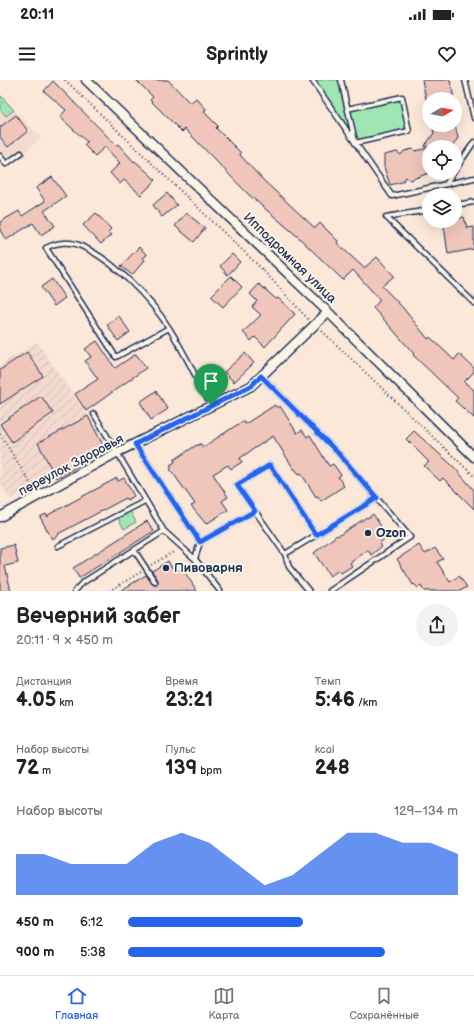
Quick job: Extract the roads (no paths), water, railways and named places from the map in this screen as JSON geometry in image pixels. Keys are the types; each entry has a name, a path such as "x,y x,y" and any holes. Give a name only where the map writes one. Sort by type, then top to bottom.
{"street":[{"name":"Ипподромная улица","path":"86,80 328,312 474,457"},
{"name":"переулок Здоровья","path":"0,517 118,452 251,386 328,312"}],"lane":[{"path":"312,80 392,196 474,178"},
{"path":"341,80 355,143"},
{"path":"465,80 474,118"},
{"path":"347,109 402,97 409,131 355,143"},
{"path":"462,160 474,142"},
{"path":"0,156 6,164 21,153"},
{"path":"446,184 449,180"},
{"path":"462,204 474,202"},
{"path":"422,211 386,217 474,304"},
{"path":"169,328 116,357 46,248 64,242 81,245 110,264 147,298 169,328 211,405"},
{"path":"261,376 338,453 410,537 330,591"},
{"path":"94,414 164,531 195,559 220,591"},
{"path":"135,444 200,542"},
{"path":"309,591 289,567 285,554 237,485 270,465 316,535"},
{"path":"285,554 377,498"},
{"path":"58,546 145,500"},
{"path":"195,559 200,542 255,511"},
{"path":"75,591 82,583 164,531"},
{"path":"134,550 155,582"}],"place":[{"name":"Ozon","path":"368,533"},
{"name":"Пивоварня","path":"166,568"}]}
